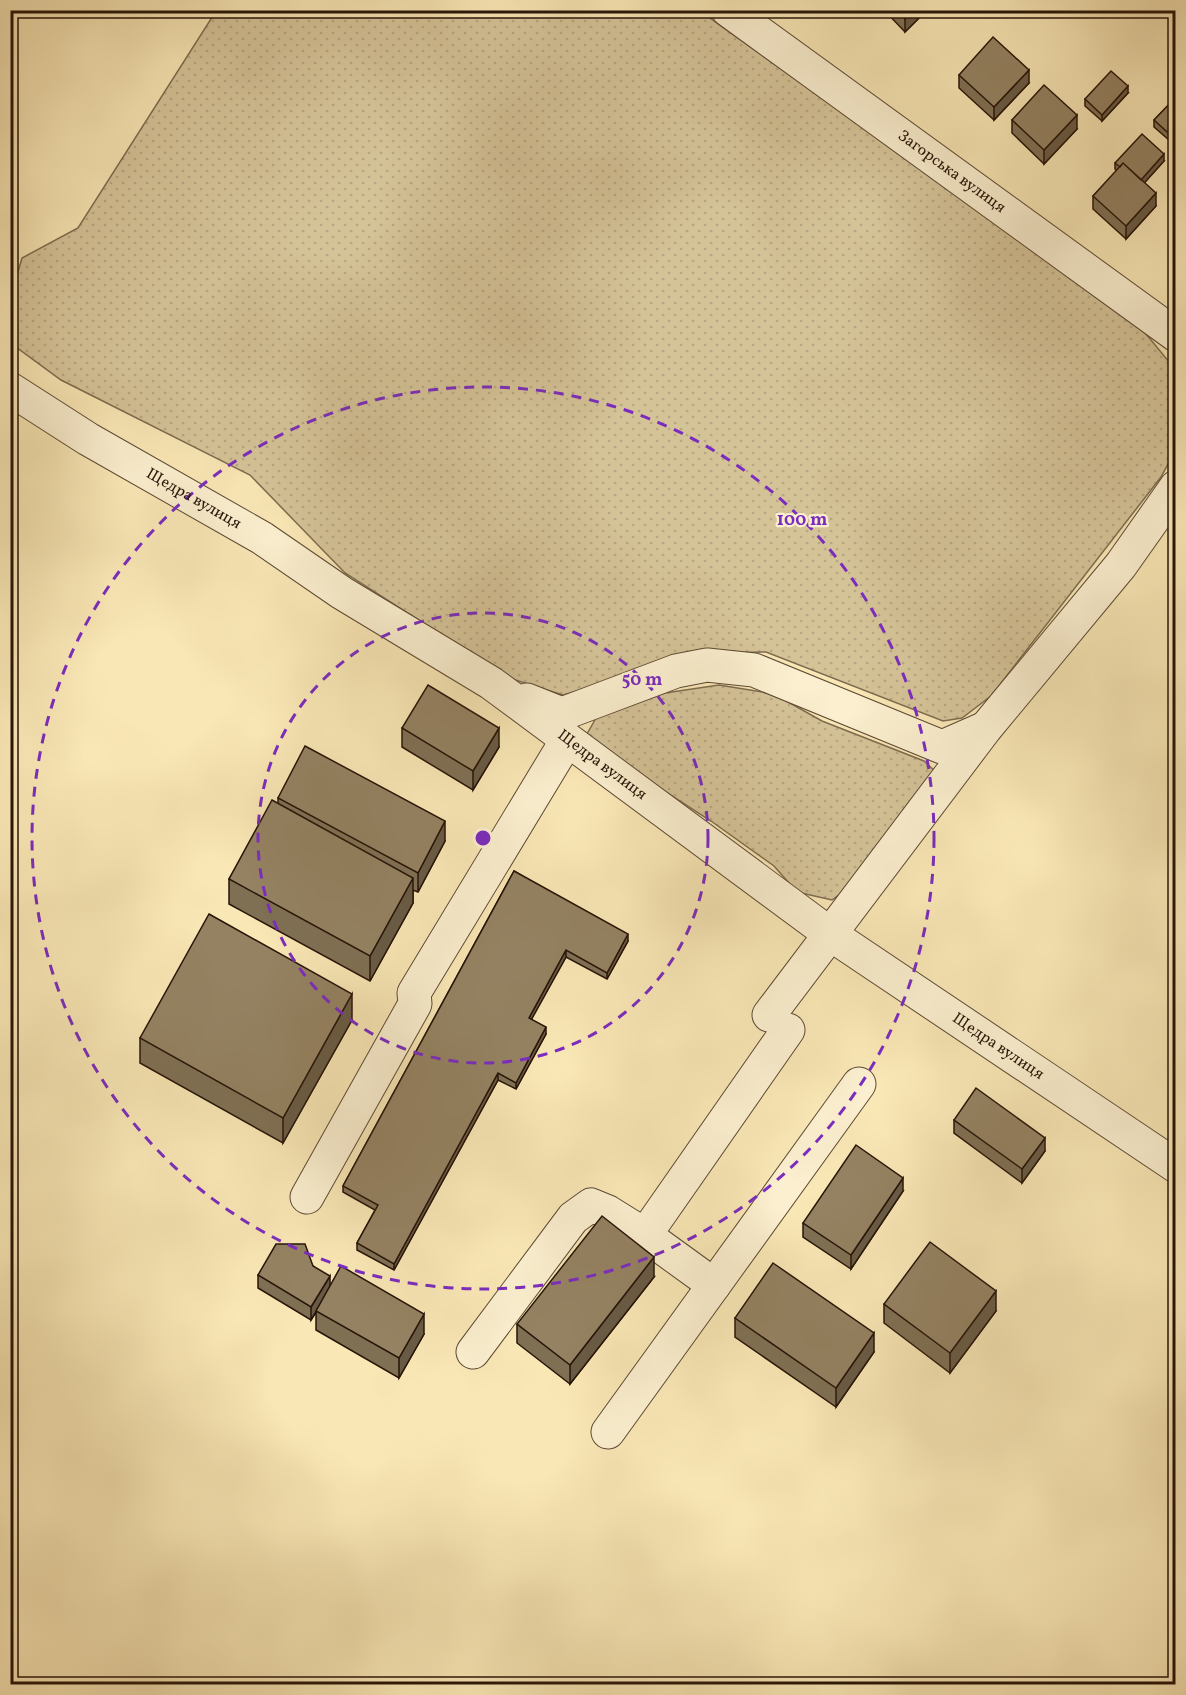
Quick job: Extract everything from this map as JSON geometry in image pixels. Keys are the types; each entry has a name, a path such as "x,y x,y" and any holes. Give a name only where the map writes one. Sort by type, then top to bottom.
{"street":[{"name":"Загорська вулиця","path":"728,10 1176,334"},
{"name":"Щедра вулиця","path":"10,389 88,439 262,538 342,593 491,683 830,934 1176,1166"},
{"path":"645,1235 779,1022 830,934 985,729 1121,565 1176,487"},
{"path":"491,683 562,714 676,671 707,665 754,670 942,747 985,729"},
{"path":"307,1197 415,1004 414,993 567,740"},
{"path":"608,1432 860,1084"},
{"path":"473,1352 573,1218 591,1205 608,1212 645,1235 714,1285"}],"shaded area":[{"path":"216,11 700,11 1137,323 1170,363 1175,378 1175,451 1161,477 991,696 962,718 943,721 766,652 710,653 563,695 509,678 345,573 250,475 61,380 16,347 11,329 11,296 22,258 78,228"},
{"path":"719,685 774,694 822,721 924,761 937,773 860,879 832,900 797,892 774,866 711,821 598,748 587,734 596,718 665,693"}],"building":[{"path":"897,10 913,10 905,19"},
{"path":"993,37 1029,70 994,107 959,75"},
{"path":"1111,71 1128,86 1102,115 1085,99"},
{"path":"1044,85 1077,115 1044,150 1012,120"},
{"path":"1176,97 1176,140 1154,120"},
{"path":"1142,134 1164,154 1141,180 1123,163 1120,167 1115,163"},
{"path":"1123,163 1156,193 1126,226 1093,196"},
{"path":"428,685 499,728 473,771 402,728"},
{"path":"305,746 445,821 418,873 278,798"},
{"path":"272,800 413,878 370,956 229,879"},
{"path":"514,871 628,934 607,973 566,950 529,1018 546,1027 516,1083 498,1073 394,1264 357,1243 378,1205 343,1186"},
{"path":"209,914 352,994 283,1118 140,1038"},
{"path":"976,1088 1045,1138 1022,1169 954,1120"},
{"path":"856,1145 903,1178 851,1255 803,1223"},
{"path":"602,1216 654,1257 570,1365 517,1324"},
{"path":"930,1242 996,1291 950,1353 884,1304"},
{"path":"276,1244 305,1244 313,1266 330,1276 311,1307 258,1275"},
{"path":"773,1263 874,1333 836,1388 735,1318"},
{"path":"341,1266 424,1314 399,1358 316,1311"}]}
